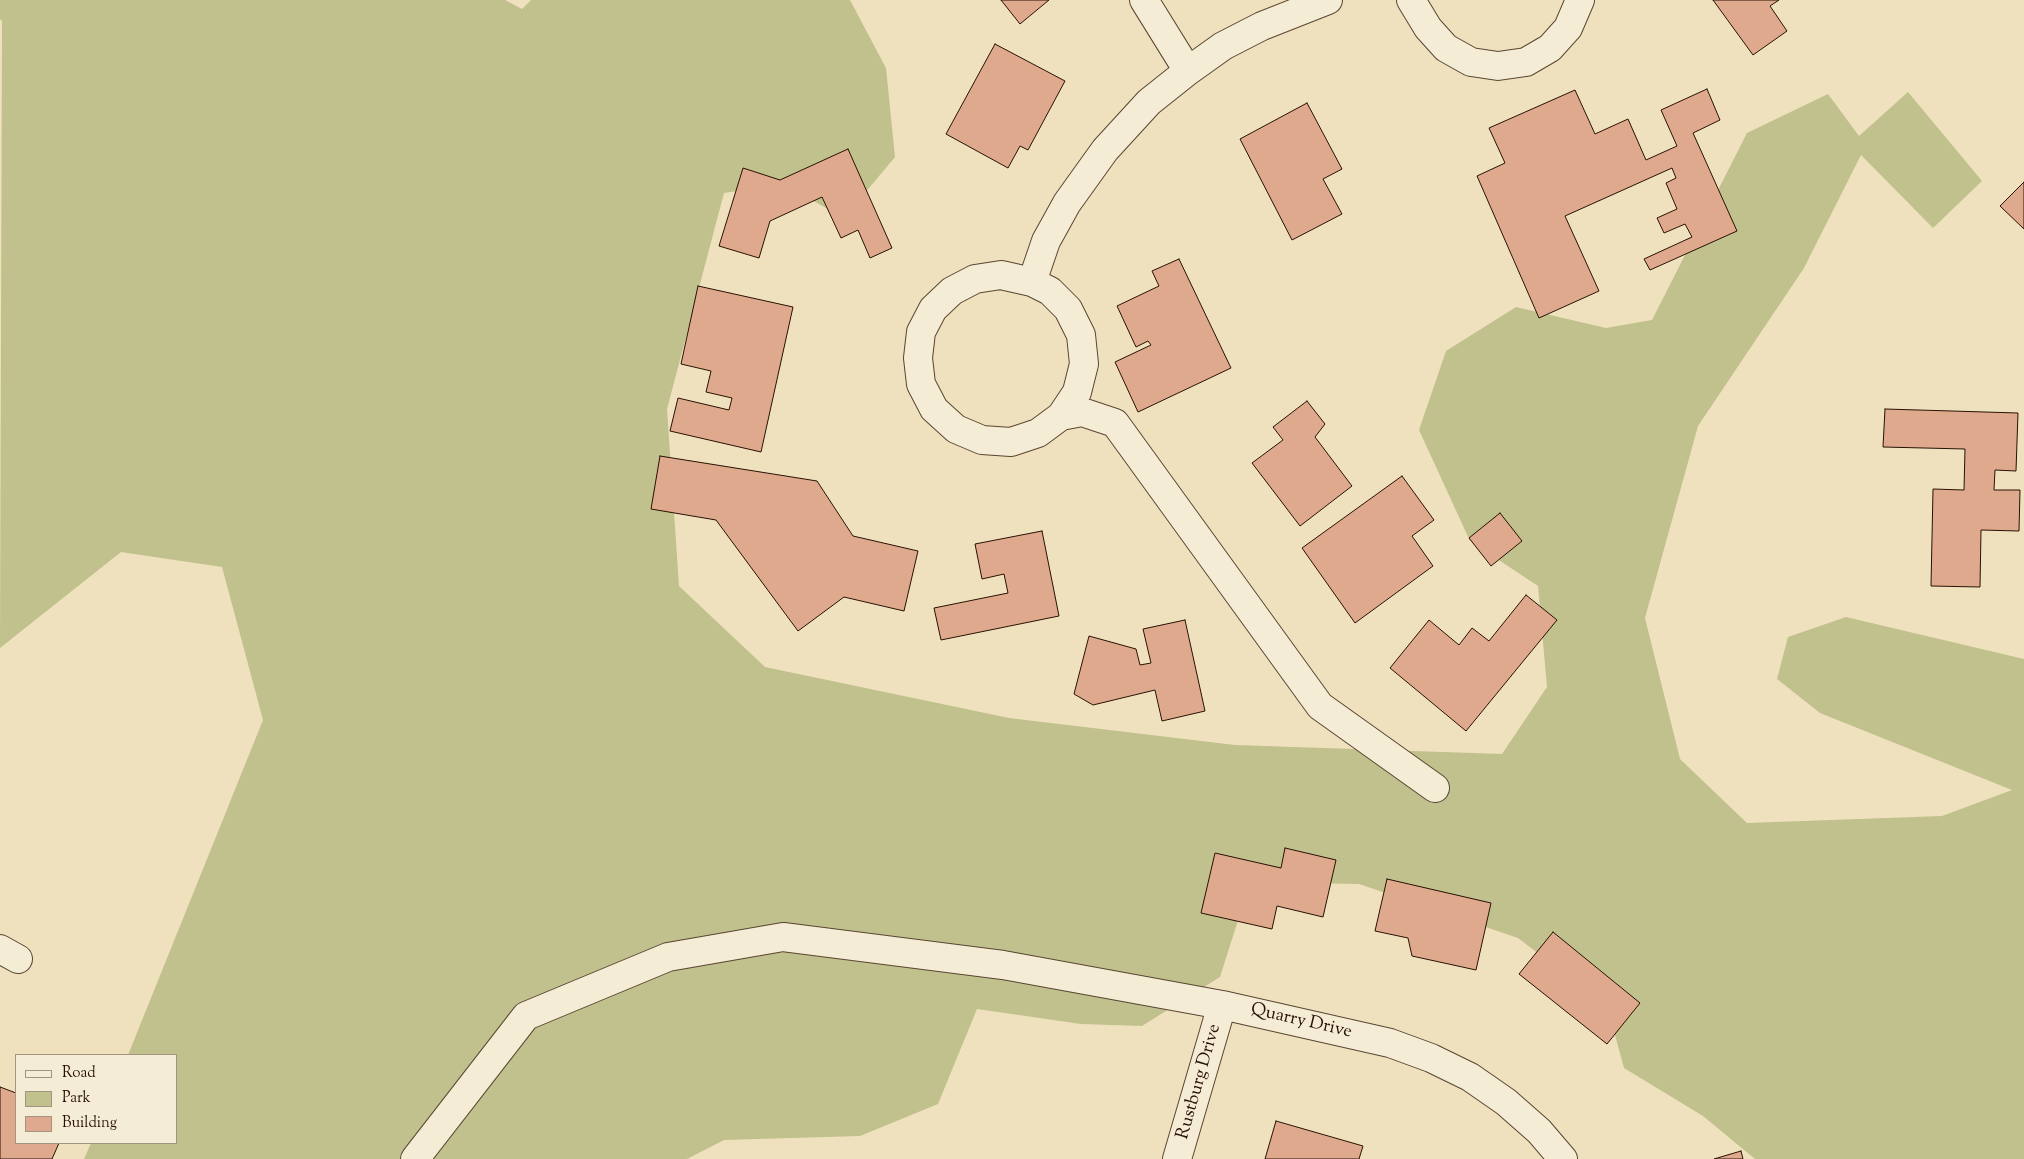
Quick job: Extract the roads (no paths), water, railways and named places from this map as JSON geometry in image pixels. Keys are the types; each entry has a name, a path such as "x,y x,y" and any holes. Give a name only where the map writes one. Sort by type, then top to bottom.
{"street":[{"path":"1144,0 1188,71"},
{"path":"1032,282 1046,241 1067,203 1105,150 1149,102 1223,46 1262,26 1328,0"},
{"path":"1411,0 1428,28 1446,48 1470,62 1498,66 1526,62 1550,48 1568,28 1580,0"},
{"path":"1001,275 1032,282 1050,291 1068,310 1081,335 1084,364 1077,392 1061,416 1038,433 1011,442 982,440 956,429 934,409 921,384 918,358 922,332 933,309 952,291 975,279 1001,275"},
{"path":"1061,416 1082,412 1115,423 1320,706 1435,788"},
{"name":"Quarry Drive","path":"415,1159 526,1016 668,957 783,937 1003,965 1222,1005 1390,1043 1431,1058 1470,1077 1506,1102 1538,1131 1563,1159"},
{"name":"Rustburg Drive","path":"1177,1159 1222,1005"}]}
